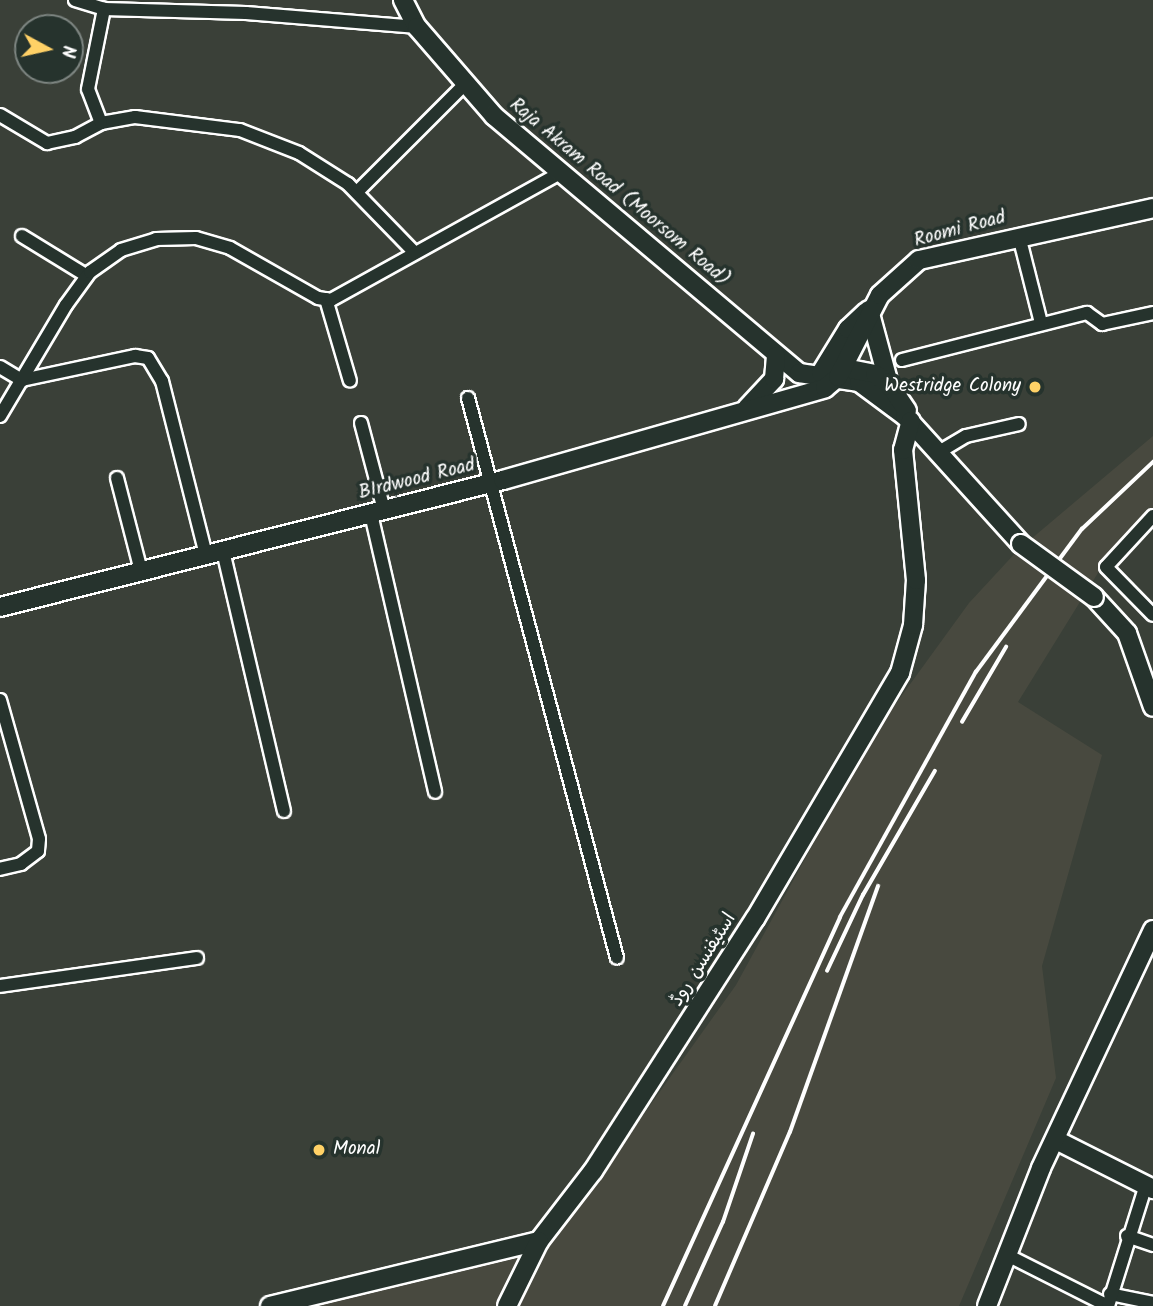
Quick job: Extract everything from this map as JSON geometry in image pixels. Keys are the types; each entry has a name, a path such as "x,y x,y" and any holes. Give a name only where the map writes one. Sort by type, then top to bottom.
{"street":[{"path":"75,0 89,2 104,9 253,14 417,27"},
{"path":"253,14 260,0"},
{"name":"Raja Akram Road (Moorsom Road)","path":"403,0 417,27 464,85 560,173 760,337 776,356 799,373 828,375"},
{"path":"100,123 88,89 104,9"},
{"path":"357,192 464,85"},
{"path":"0,115 47,143 75,137 100,123 135,117 240,130 299,153 357,192 415,253"},
{"path":"326,299 560,173"},
{"name":"Roomi Road","path":"828,375 869,310 892,280 924,258 1153,208"},
{"path":"22,236 87,276"},
{"path":"1019,236 1041,323"},
{"path":"0,416 87,276 121,250 156,239 196,238 230,248 326,299 350,381"},
{"path":"869,310 889,384 911,421"},
{"path":"902,360 1087,313 1102,324 1153,313"},
{"path":"760,337 777,342 806,364 828,375 870,387 911,421 1021,544 1094,597 1127,633 1153,707"},
{"path":"0,368 22,380 135,356 148,358 162,381 214,553 284,811"},
{"path":"740,413 774,379 776,356"},
{"path":"828,375 875,374 889,384"},
{"name":"BIrdwood Road","path":"0,607 490,484 740,413 828,375"},
{"path":"468,398 617,958"},
{"name":"اسٹیفنسن روڈ","path":"507,1306 539,1241 663,1067 900,673 913,625 916,580 903,450 911,421"},
{"path":"361,423 435,793"},
{"path":"939,452 965,436 1019,424"},
{"path":"117,478 141,571"},
{"path":"1153,516 1106,567 1153,615"},
{"path":"0,701 39,839 38,851 21,864 0,869"},
{"path":"987,1306 1056,1140 1153,930"},
{"path":"0,986 197,958"},
{"path":"1056,1140 1149,1187 1127,1236 1109,1302"},
{"path":"1127,1236 1153,1245"},
{"path":"270,1306 539,1241"},
{"path":"1007,1255 1109,1302 1153,1303"}],"shaded area":[{"path":"1153,436 1153,514 1114,547 1018,702 1102,755 1042,966 1056,1078 959,1306 260,1306 418,1262 559,1233 736,985 871,738 969,603 1018,550"}],"railway":[{"path":"663,1306 840,917 976,672 1082,529 1153,462"},
{"path":"962,722 1006,647"},
{"path":"827,971 863,895 935,771"},
{"path":"715,1306 790,1132 878,886"},
{"path":"685,1306 723,1222 753,1134"}],"place":[{"name":"Westridge Colony","path":"1035,387"},
{"name":"Monal","path":"319,1150"}]}
